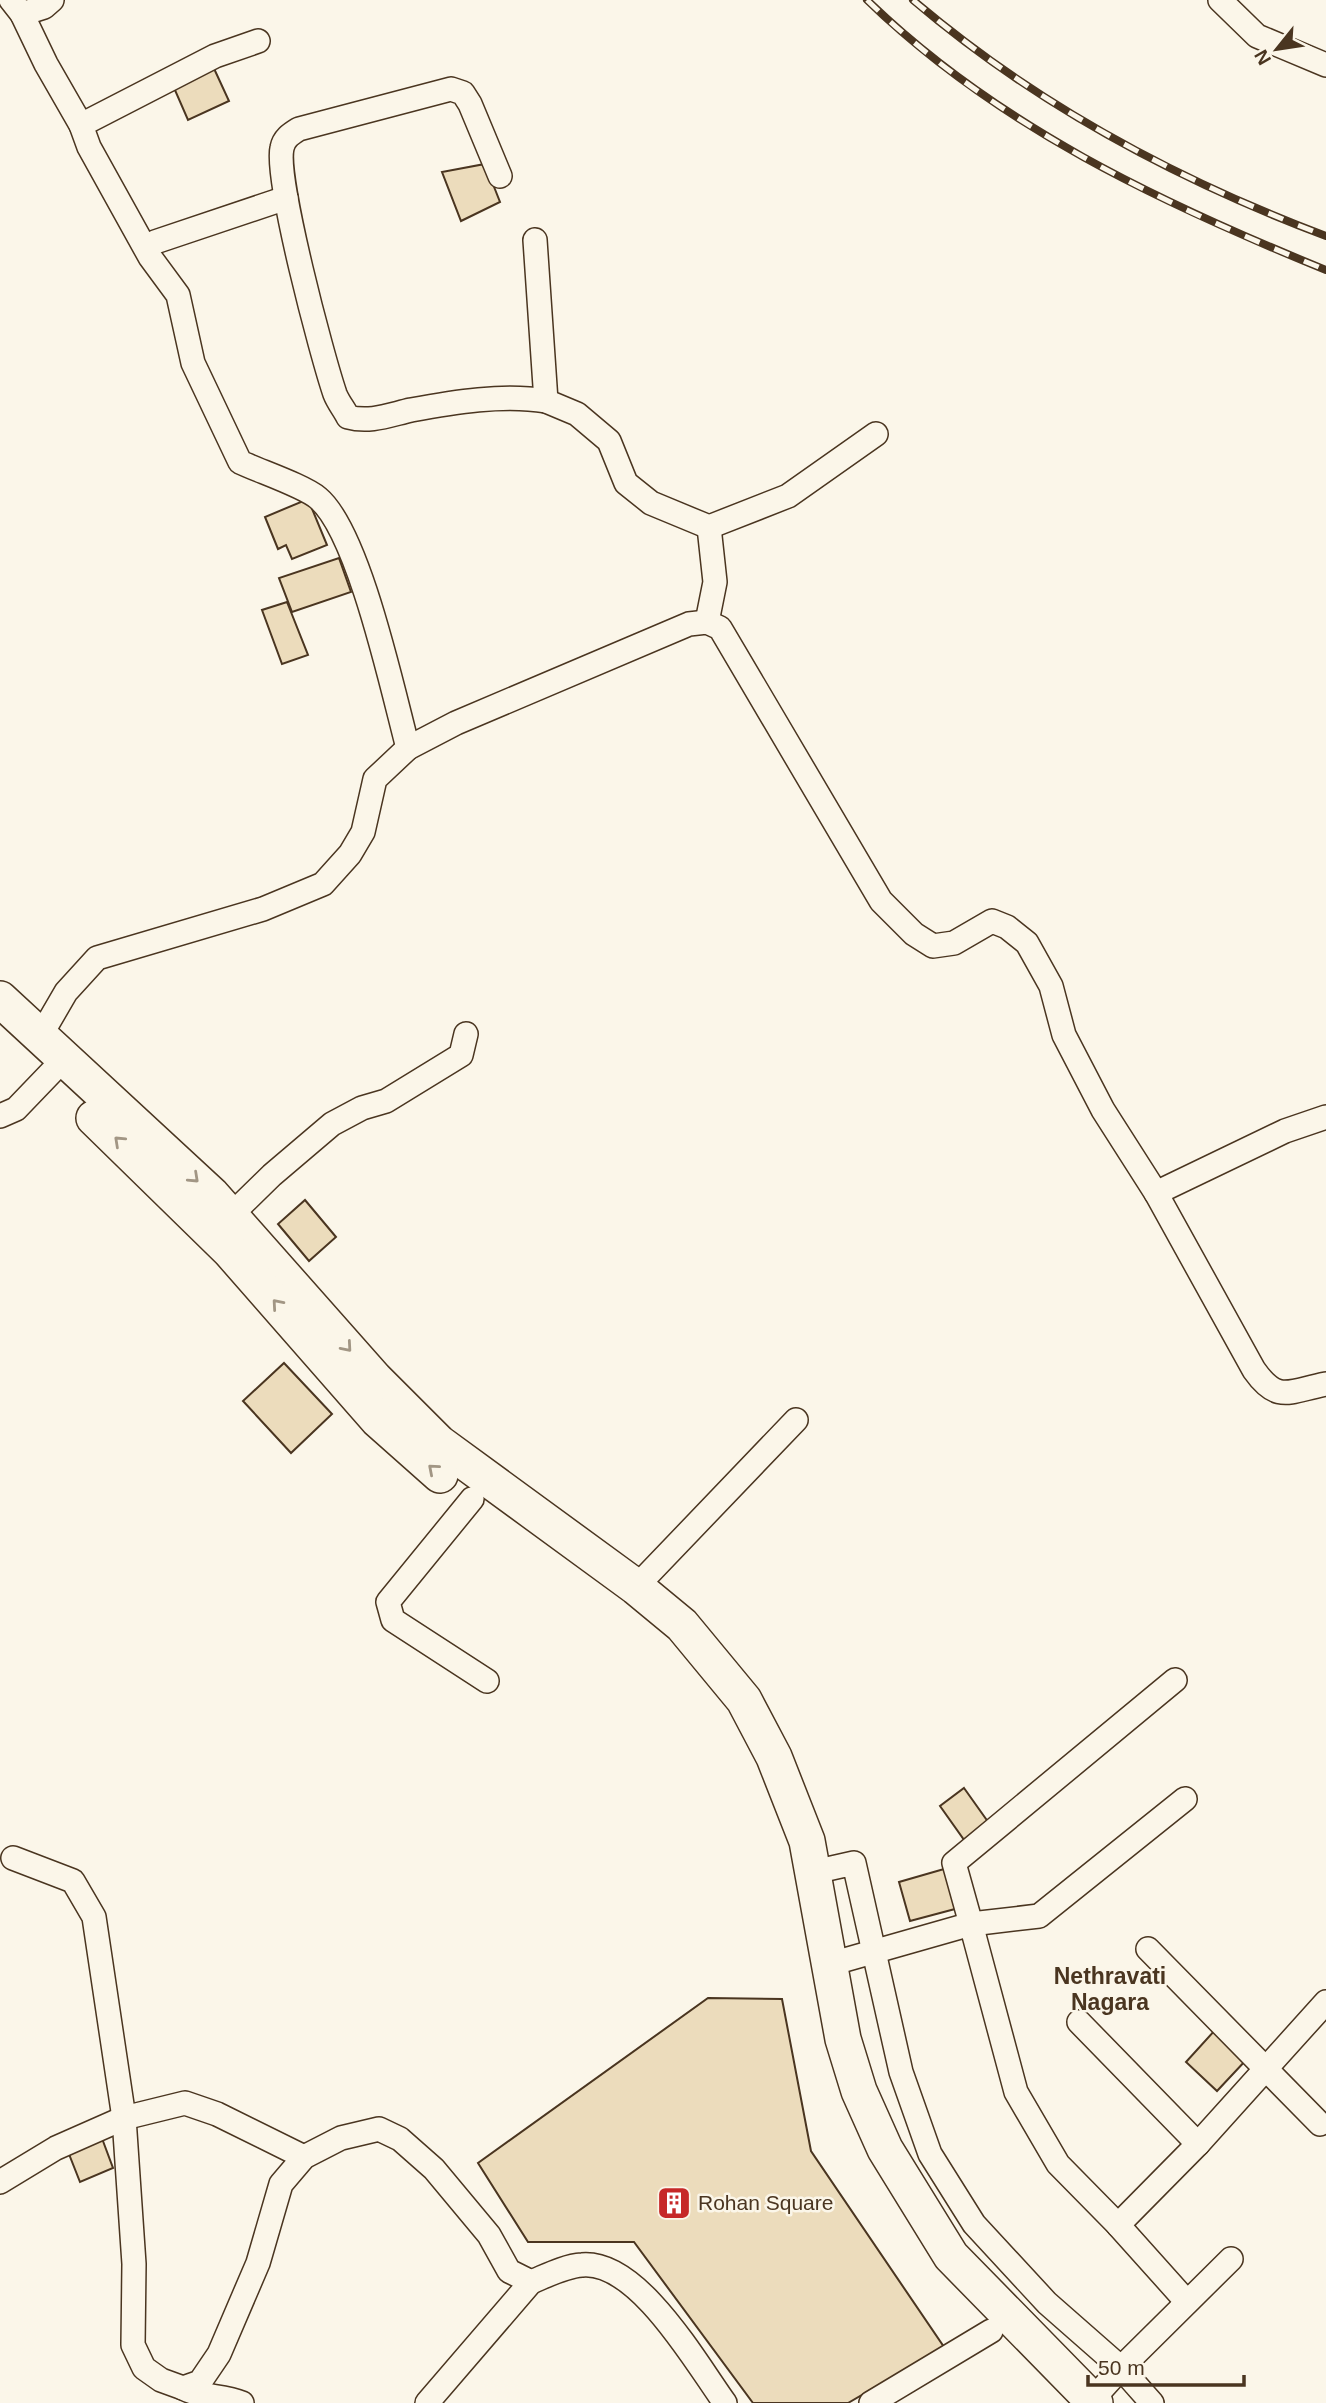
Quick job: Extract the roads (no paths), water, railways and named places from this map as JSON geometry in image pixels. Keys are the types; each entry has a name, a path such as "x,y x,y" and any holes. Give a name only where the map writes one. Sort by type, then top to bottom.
{"highway":[{"path":"0,999 230,1251 378,1420 440,1475 623,1604 666,1640 725,1712 754,1766 786,1848 821,2044 838,2098 865,2158 903,2224 934,2270 991,2331 1084,2402"},
{"path":"0,1030 52,1057 231,1215 375,1379 439,1443 636,1587 682,1625 744,1700 774,1757 807,1841 827,1965 843,2039 859,2091 885,2149 921,2213 951,2256 1084,2402"}],"street":[{"path":"52,0 44,7 16,7 146,249 178,295 193,363 240,463 318,498 345,536 377,631 408,748"},
{"path":"1220,0 1257,36 1326,65"},
{"path":"81,125 215,56 258,41"},
{"path":"500,176 470,104 463,93 451,89 299,129 286,138 281,149 286,198 335,396 348,417 364,421 414,410 519,397 546,401 577,414 609,441 626,483 651,503 709,527 788,496 876,434"},
{"path":"146,249 155,242 286,198"},
{"path":"535,240 546,401"},
{"path":"706,622 715,582 709,527"},
{"path":"0,1116 16,1109 52,1057 65,992 97,958 263,909 323,884 350,854 363,832 374,779 408,748 456,723 622,652 689,624 706,622 720,628 881,901 914,934 933,946 944,945 954,943 992,921 1007,927 1027,943 1051,986 1064,1035 1103,1110 1156,1193 1267,1389 1278,1393 1326,1384"},
{"path":"231,1215 272,1175 332,1124 362,1108 386,1101 461,1055 466,1034"},
{"path":"1156,1193 1285,1131 1326,1117"},
{"path":"636,1587 796,1420"},
{"path":"472,1499 388,1602 393,1620 487,1681"},
{"path":"1175,1680 954,1863 1016,2092 1058,2164 1118,2225 1187,2302"},
{"path":"827,1965 875,1949 971,1924 1039,1916 1185,1799"},
{"path":"13,1858 73,1881 94,1917 124,2118 134,2264 133,2345 144,2368 161,2380 196,2395 229,2397 242,2403"},
{"path":"814,1872 854,1863 901,2072 930,2154 974,2224 1047,2303 1121,2368 1152,2403"},
{"path":"1148,1949 1320,2124"},
{"path":"1118,2225 1198,2144 1326,2002"},
{"path":"1079,2022 1198,2144"},
{"path":"0,2182 56,2148 124,2118 185,2103 217,2114 304,2157"},
{"path":"183,2388 200,2382 219,2354 258,2263 281,2184 304,2157 341,2138 379,2129 400,2139 434,2169 489,2235 509,2272 531,2282"},
{"path":"1084,2402 1231,2259"},
{"path":"426,2403 531,2282 583,2264 616,2273 651,2301 725,2403"},
{"path":"872,2403 991,2331"}],"railway":[{"path":"867,0 917,45 970,86 1083,157 1203,217 1326,270"},
{"path":"913,0 1008,72 1109,136 1216,190 1326,236"}],"place":[{"name":"Rohan Square","path":"674,2203"}],"district":[{"name":"Nethravati Nagara","path":"1110,1989"}]}
